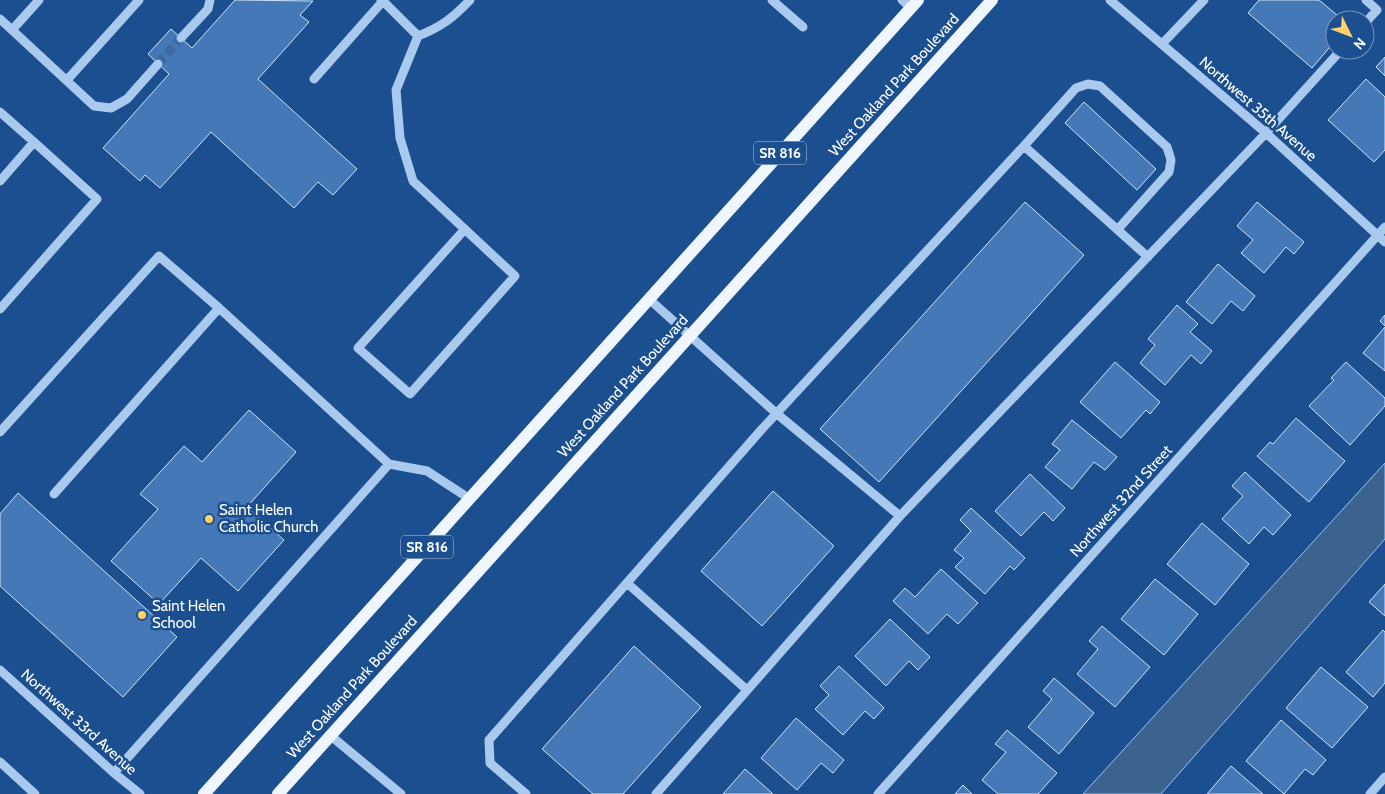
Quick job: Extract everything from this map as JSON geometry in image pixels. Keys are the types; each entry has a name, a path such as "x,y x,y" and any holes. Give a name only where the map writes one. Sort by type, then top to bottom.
{"main road":[{"name":"West Oakland Park Boulevard","path":"278,794 992,0"},
{"name":"SR 816","path":"204,794 470,500 910,3"}],"street":[{"path":"12,30 39,0"},
{"path":"67,80 139,0"},
{"path":"181,38 208,9 210,0"},
{"path":"314,79 382,0 418,36"},
{"path":"465,229 358,348 410,394 515,276 465,229 412,181 400,138 396,90 418,36 436,29 453,18 470,0"},
{"path":"772,0 803,27"},
{"name":"Northwest 35th Avenue","path":"1110,0 1266,133 1385,242"},
{"path":"1162,44 1204,0"},
{"path":"1366,0 1377,10 1375,12"},
{"path":"0,19 94,106 110,108 127,99 158,64"},
{"path":"656,794 900,516 1266,133 1332,60"},
{"path":"526,794 490,763 489,740 776,413 1076,88 1088,84 1100,86 1167,147 1171,160 1169,172 1118,229"},
{"path":"0,112 97,199 0,310"},
{"path":"0,182 34,142"},
{"path":"1024,146 1148,257"},
{"name":"Northwest 32nd Street","path":"878,794 1385,227"},
{"path":"0,432 159,256 219,308 389,464 427,471 470,500"},
{"path":"648,299 776,413 900,516"},
{"path":"54,494 219,308"},
{"path":"114,773 389,464"},
{"path":"627,583 748,690"},
{"name":"Northwest 33rd Avenue","path":"0,670 114,773 140,794"},
{"path":"331,736 401,794"},
{"path":"0,762 35,794"},
{"path":"1370,794 1385,777"}],"water":[{"path":"1385,463 1385,539 1161,794 1083,794"}],"building":[{"path":"235,0 313,1 300,15 309,22 258,79 357,169 333,195 318,182 294,208 211,132 160,188 145,175 140,181 103,148 169,74 148,54 171,29 192,48"},
{"path":"1259,0 1319,0 1331,10 1325,10 1325,53 1312,68 1248,13"},
{"path":"1385,57 1385,76 1376,67"},
{"path":"1366,79 1385,97 1385,150 1374,162 1328,120"},
{"path":"1084,102 1156,169 1137,190 1065,123"},
{"path":"1025,202 1084,255 879,482 820,429"},
{"path":"1257,202 1304,242 1294,254 1286,247 1264,273 1241,253 1253,240 1237,226"},
{"path":"1218,264 1255,296 1243,311 1231,301 1212,324 1186,302"},
{"path":"1177,305 1198,324 1190,332 1212,351 1201,364 1191,355 1165,385 1140,363 1155,345 1148,339"},
{"path":"1385,315 1385,326 1380,321"},
{"path":"1385,327 1385,371 1363,353"},
{"path":"1115,362 1160,402 1150,414 1146,410 1121,438 1080,402"},
{"path":"1346,362 1385,398 1385,406 1350,445 1309,406 1334,380 1331,378"},
{"name":"Saint Helen Catholic Church","path":"249,410 296,452 247,507 284,540 238,591 201,558 159,604 111,561 158,509 140,494 184,446 202,462"},
{"path":"1296,418 1345,461 1309,502 1257,456 1270,442 1273,444"},
{"path":"1072,420 1117,457 1105,470 1094,462 1072,489 1045,467 1060,450 1052,444"},
{"path":"1245,472 1291,515 1273,535 1264,527 1249,544 1222,519 1243,496 1232,486"},
{"path":"1030,474 1065,508 1053,521 1044,512 1021,536 995,511"},
{"path":"773,491 834,546 762,626 701,571"},
{"path":"18,493 177,637 123,697 0,586 0,514"},
{"path":"971,508 1025,558 1014,570 1010,566 985,594 955,567 964,558 954,550 971,531 960,520"},
{"path":"1202,523 1249,564 1215,605 1167,564"},
{"path":"941,569 978,603 958,624 947,614 928,634 893,601 905,588 915,597"},
{"path":"1155,579 1198,614 1164,655 1121,619"},
{"path":"1385,584 1385,616 1369,602"},
{"path":"890,619 930,657 918,670 909,661 886,686 855,656"},
{"path":"1102,626 1150,667 1115,707 1077,674 1098,649 1089,641"},
{"path":"1383,630 1385,632 1385,683 1373,697 1346,672"},
{"path":"634,646 701,707 623,794 593,794 542,749"},
{"path":"839,666 884,708 874,719 865,711 843,735 815,709 829,695 820,686"},
{"path":"1321,667 1368,707 1332,748 1286,708"},
{"path":"1054,678 1094,713 1059,754 1028,727 1052,699 1043,691"},
{"path":"796,718 844,760 833,773 821,763 797,790 761,758"},
{"path":"1281,720 1326,760 1313,775 1305,769 1284,794 1246,761"},
{"path":"1007,730 1057,773 1038,794 998,794 982,780 1006,752 995,744"},
{"path":"1231,766 1263,794 1207,794"},
{"path":"745,769 773,794 723,794"},
{"path":"963,785 972,794 955,794"}],"tunnel":[{"path":"158,64 181,38"}],"place":[{"name":"Saint Helen Catholic Church","path":"209,519"},
{"name":"Saint Helen School","path":"142,615"}]}
